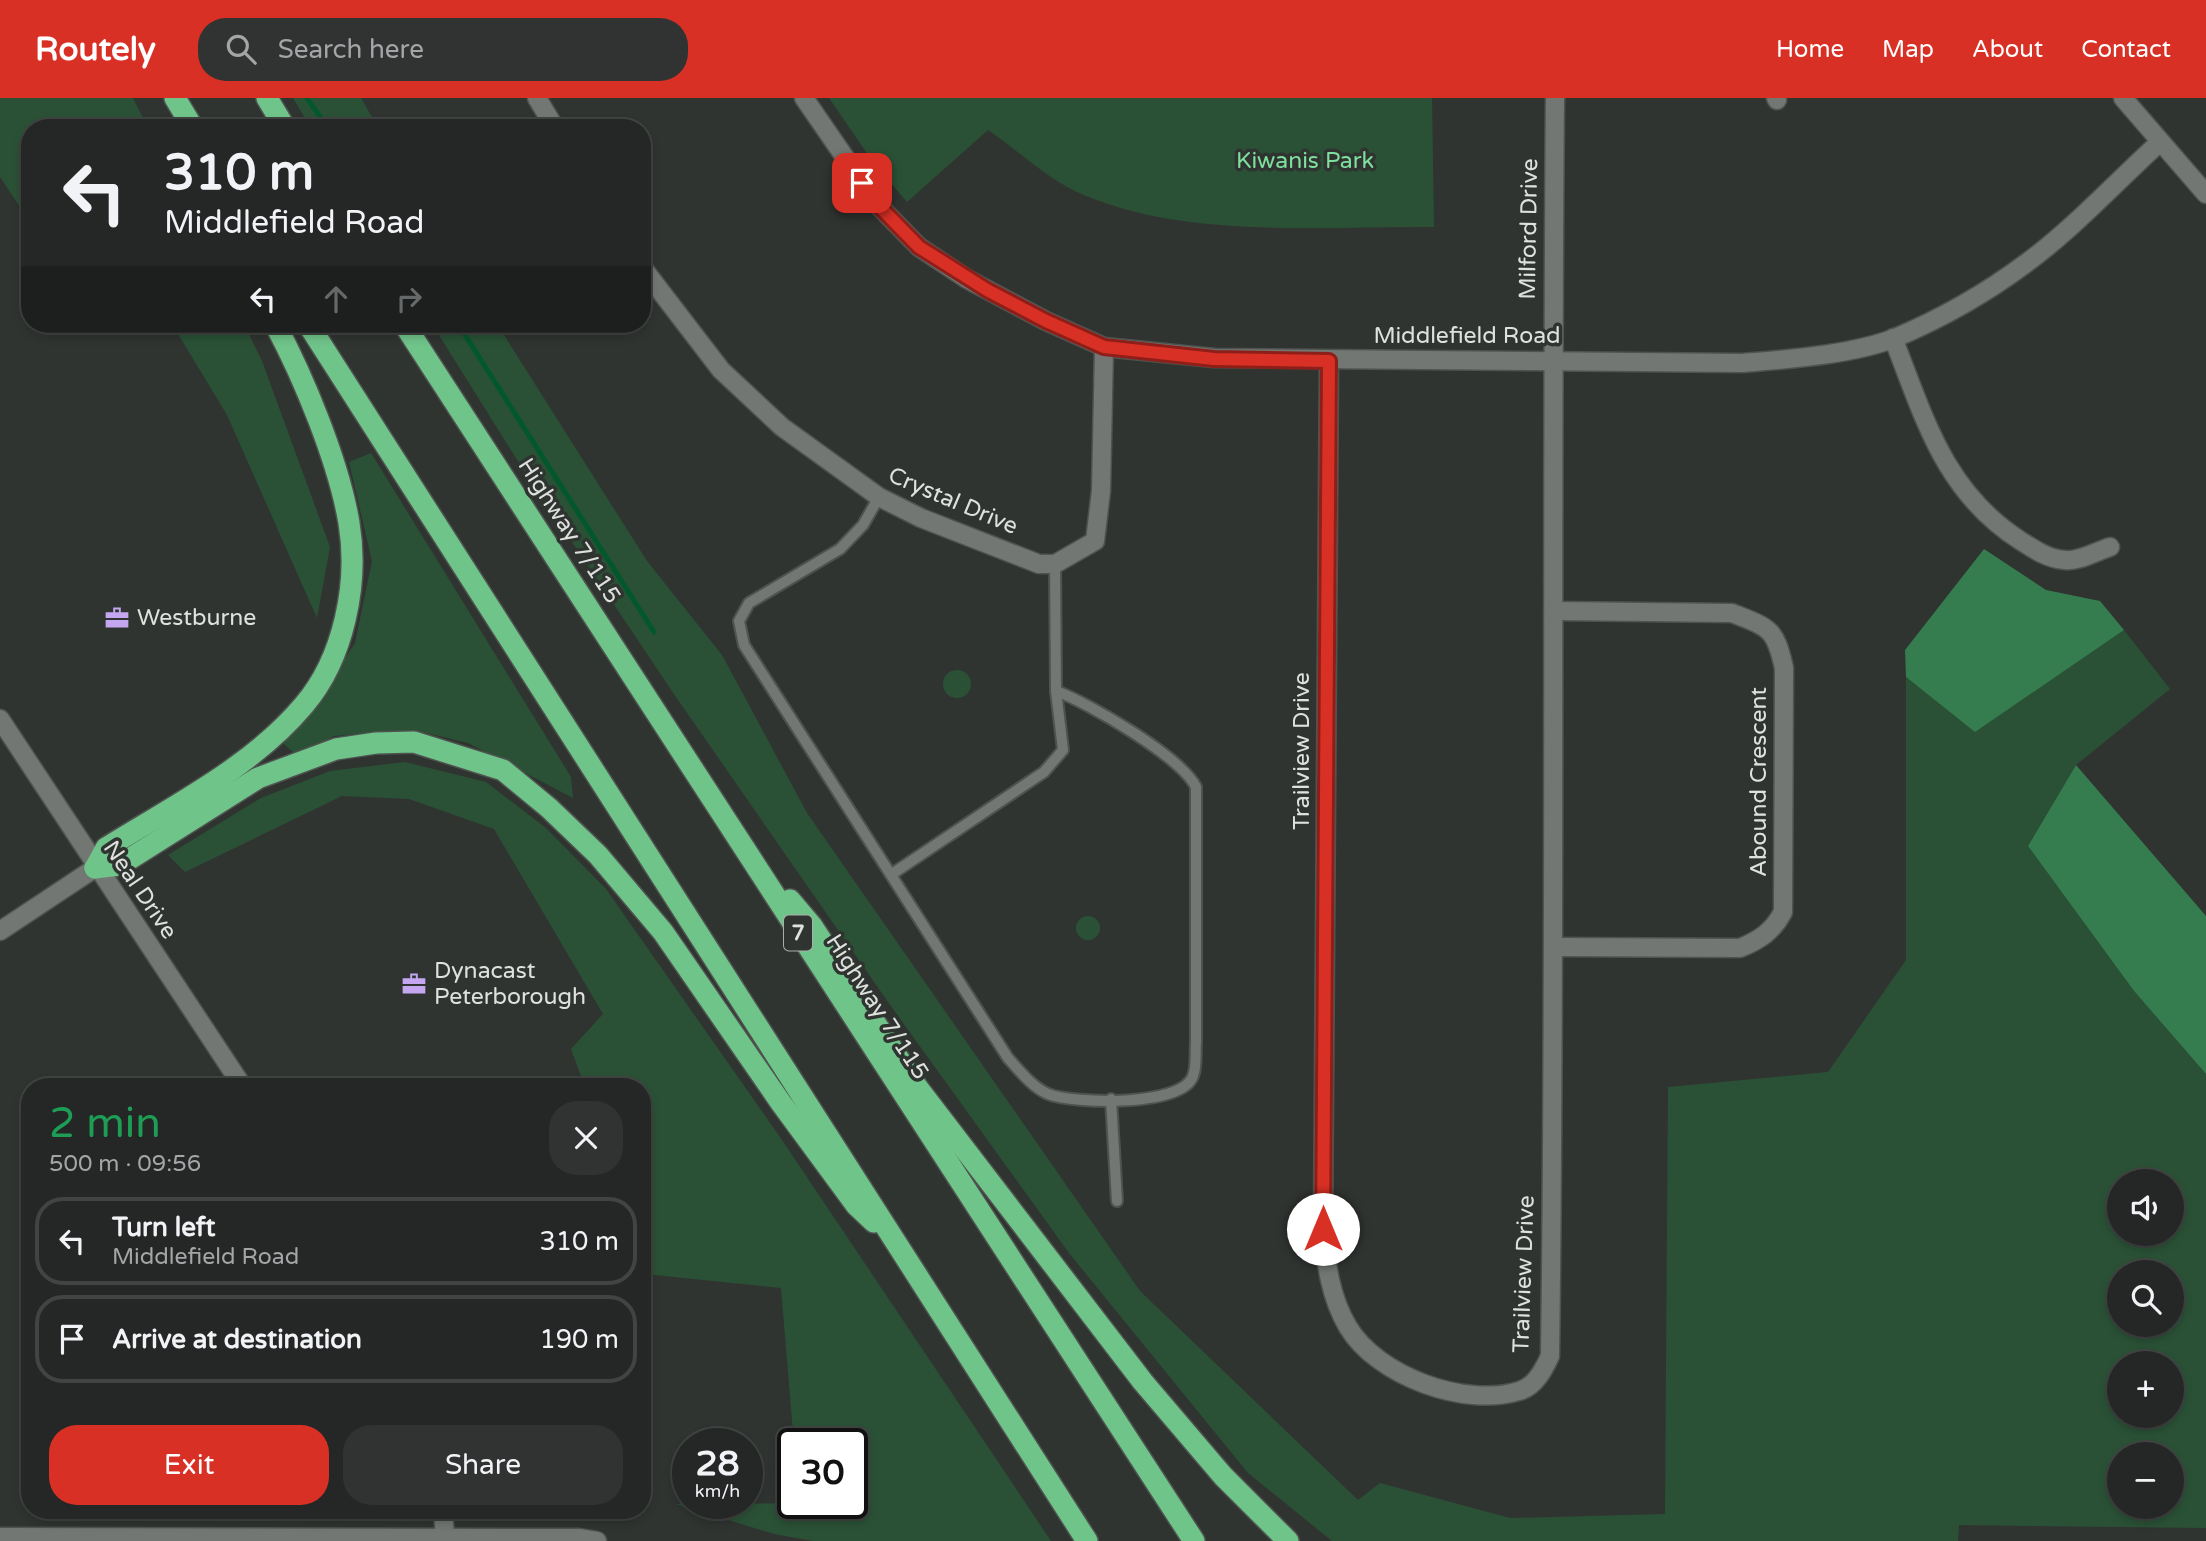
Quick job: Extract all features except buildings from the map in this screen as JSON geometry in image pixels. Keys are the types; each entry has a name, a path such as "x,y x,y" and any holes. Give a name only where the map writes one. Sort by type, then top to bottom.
{"highway":[{"path":"167,98 174,119"},
{"path":"175,98 188,119"},
{"path":"267,98 280,119"},
{"path":"95,868 106,848 227,772 305,705 327,667 344,623 352,578 349,523 330,456 280,333"},
{"path":"314,333 1087,1541"},
{"name":"Highway 7/115","path":"410,333 1194,1541"},
{"path":"95,868 120,865 258,778 337,749 376,743 414,742 503,770 549,807 598,855 663,932 781,1103 856,1205 899,1245"},
{"path":"742,847 812,926 917,1087 1143,1382 1223,1476 1288,1541"}],"street":[{"path":"537,98 550,119"},
{"name":"Middlefield Road","path":"804,98 877,204 919,247 978,285 1046,321 1104,347 1214,359 1742,363 1806,358 1893,338 1960,306 2026,263 2161,142"},
{"name":"Milford Drive","path":"1552,360 1555,98"},
{"path":"2123,98 2206,194"},
{"name":"Crystal Drive","path":"651,279 721,370 773,420 879,497 921,518 1039,564 1055,565"},
{"path":"1893,338 1933,442 1959,483 1992,522 2046,556 2067,561 2110,547"},
{"path":"1055,565 1095,541 1101,491 1104,347"},
{"name":"Trailview Drive","path":"1329,361 1323,1215 1328,1279 1348,1328 1384,1366 1430,1386 1477,1395 1521,1391 1542,1373 1550,1356 1555,947 1552,360"},
{"name":"Abound Crescent","path":"1555,611 1732,613 1759,623 1777,639 1784,668 1783,912 1776,926 1759,941 1740,948 1555,947"},
{"name":"Neal Drive","path":"0,719 95,868 237,1078"},
{"path":"0,931 95,868"},
{"path":"444,1519 445,1540"},
{"path":"0,1537 597,1541"}],"lane":[{"path":"879,497 863,526 840,549 749,603 739,621 744,645 1008,1058 1029,1082 1047,1094 1064,1098 1143,1100 1169,1096 1181,1090 1193,1077 1197,1016 1196,787 1184,768 1081,700 1056,691"},
{"path":"892,874 1044,772 1063,750 1056,691 1055,565"},
{"path":"1111,1099 1116,1201"}],"green space":[{"path":"0,98 133,98 144,119 21,119 21,208 0,177"},
{"path":"293,98 361,98 373,119 306,119"},
{"name":"Kiwanis Park","path":"829,98 1432,98 1434,227 1251,227 1160,217 1116,207 1075,191 1041,170 988,130 907,202 873,162"},
{"path":"177,333 248,333 262,361 330,547 317,618 227,415"},
{"path":"438,333 503,333 647,561 722,655 807,813 1140,1291 1358,1500 1380,1483 1510,1518 1665,1514 1668,1087 1828,1072 1906,960 1906,677 1975,731 2124,630 2170,689 2076,765 2028,846 2134,991 2206,1074 2206,1528 1959,1525 1958,1541 1332,1541 1248,1473 1069,1253 888,1002 676,697 521,466"},
{"path":"371,453 571,777 573,798 468,743 414,730 334,736 296,755 283,743 318,700 355,643 372,561 349,462"},
{"path":"1984,549 2046,590 2100,601 2124,630 1975,732 1906,677 1905,650"},
{"path":"957,670 967,674 971,684 967,694 957,698 947,694 943,684 947,674"},
{"path":"405,762 486,782 546,828 606,889 782,1140 1051,1541 813,1541 774,1534 725,1519 763,1519 763,1504 777,1503 777,1519 868,1519 868,1428 793,1428 781,1288 651,1275 651,1078 582,1078 571,1049 603,1014 494,829 409,799 342,796 185,872 168,855 261,798 330,771"},
{"path":"2076,765 2206,916 2206,1074 2134,991 2028,846"},
{"path":"1083,916 1093,916 1100,923 1100,933 1093,940 1083,940 1076,933 1076,923"}],"waterway":[{"path":"307,98 322,119"},
{"path":"464,333 654,632"}],"place":[{"name":"Westburne","path":"117,618"},
{"name":"Dynacast Peterborough","path":"414,984"}],"route":[{"path":"862,183 877,204 919,247 987,290 1104,347 1214,359 1329,361 1323,1229"}]}
